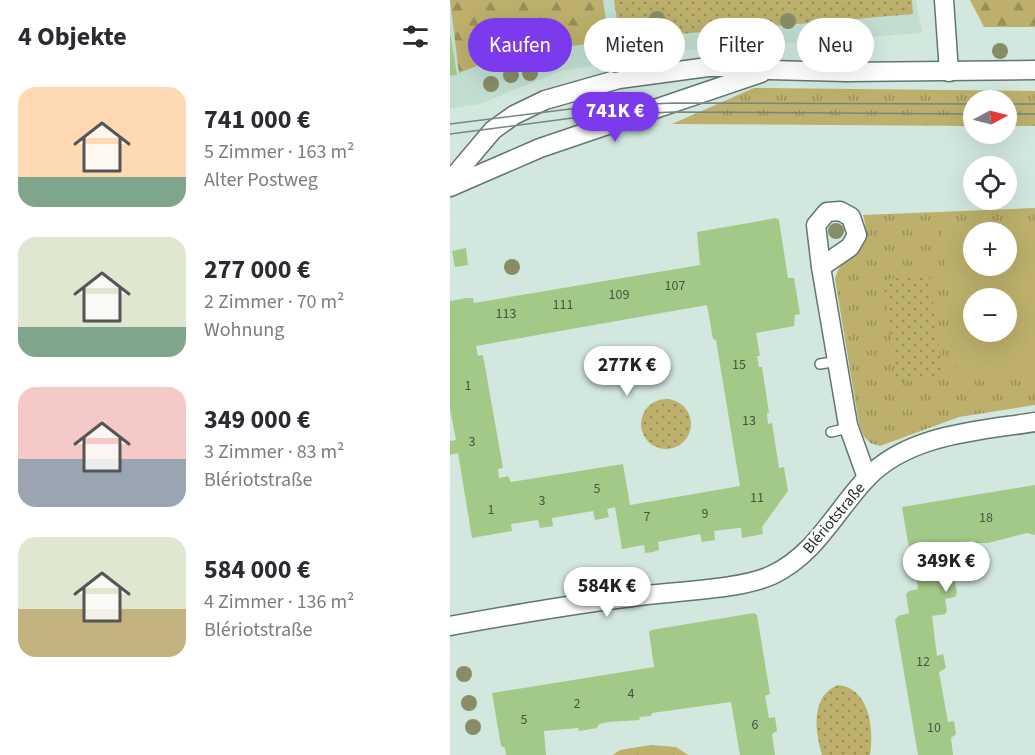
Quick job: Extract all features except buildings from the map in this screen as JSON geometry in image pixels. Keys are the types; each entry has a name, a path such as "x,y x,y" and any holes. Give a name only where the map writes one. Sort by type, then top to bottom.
{"street":[{"path":"944,0 949,72"},
{"path":"450,181 493,130 514,115 563,94 620,79 697,68"},
{"path":"785,70 949,72 1035,70"},
{"path":"450,187 540,148 763,72"},
{"name":"Blériotstraße","path":"821,267 829,363 867,478"},
{"name":"Blériotstraße","path":"450,626 595,602 758,581 789,566 810,550 867,478 893,457 942,437 1035,422"}],"lane":[{"path":"831,432 849,428"}],"shaded area":[{"path":"450,0 916,0 922,33 874,36 874,18 797,18 797,42 785,43 785,18 697,18 697,49 685,50 685,18 584,18 584,67 572,69 572,18 468,18 468,72 558,72 480,104 450,109"}],"green space":[{"path":"450,0 603,0 606,18 584,18 584,45 572,46 572,18 468,18 468,69 459,73"},
{"path":"614,0 912,0 913,14 866,18 797,18 797,24 785,25 785,18 697,18 697,32 685,33 685,18 617,18"},
{"path":"970,0 1035,0 1035,27 984,27"},
{"path":"754,88 963,90 963,126 672,124"},
{"path":"1017,91 1035,91 1035,126 1017,126"},
{"path":"1035,208 1035,405 959,417 880,446 870,443 863,435 859,424 835,279 844,262 861,245 865,238 866,228 863,215"},
{"path":"1035,221 1035,371 959,381 940,226 963,225 963,276 1017,276 1016,222"},
{"path":"929,274 943,376 897,382 883,280"},
{"path":"661,399 671,399 684,406 691,419 691,429 684,442 671,449 661,449 652,445 645,438 641,429 641,419 645,410 652,403"},
{"path":"838,685 849,688 857,694 868,712 871,734 870,755 822,755 817,726 819,706 829,690"},
{"path":"651,745 676,747 688,755 613,755 620,750"}],"tram line":[{"path":"450,124 586,107 673,103 963,104"},
{"path":"1017,104 1035,104"},
{"path":"450,134 588,116 673,112 963,114"},
{"path":"1017,114 1035,114"}]}
